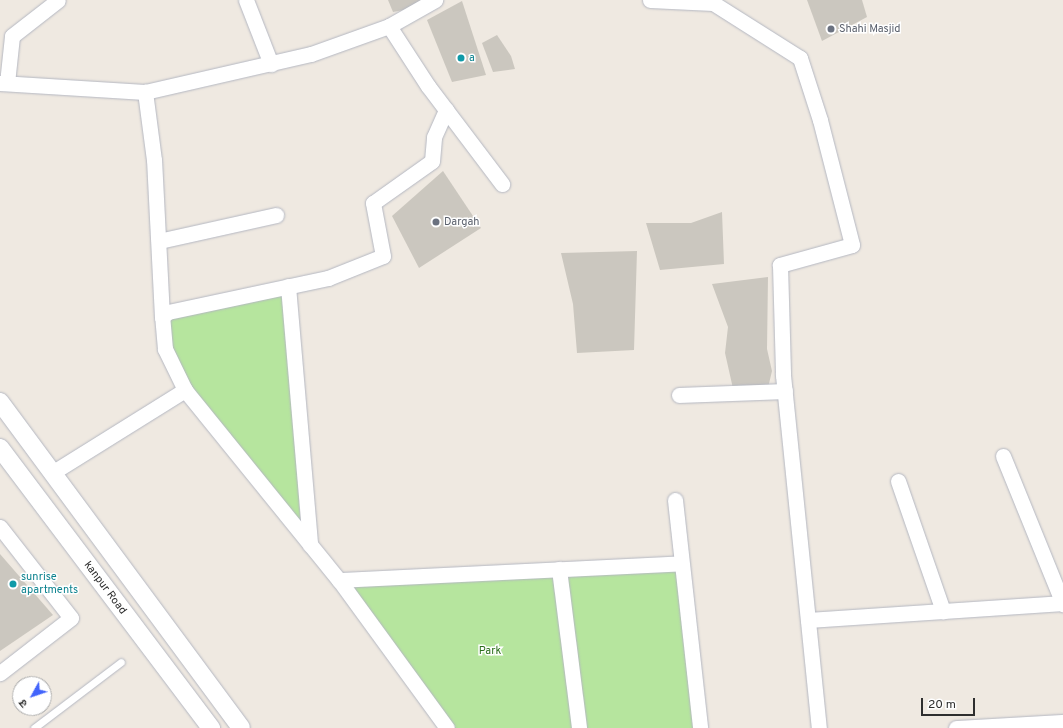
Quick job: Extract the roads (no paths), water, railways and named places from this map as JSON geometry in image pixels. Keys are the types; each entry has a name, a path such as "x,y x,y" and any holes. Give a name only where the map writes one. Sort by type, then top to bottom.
{"street":[{"path":"58,0 12,36 3,83 145,92 272,64 389,26 435,0"},
{"path":"246,0 272,64"},
{"path":"650,0 713,1 800,58 820,120 852,245 780,265 785,391 819,728"},
{"path":"389,26 446,110 502,184"},
{"path":"145,92 159,241 162,317 165,349 185,390 339,580 447,728"},
{"path":"162,317 168,312 328,278 383,256 373,203 432,161 434,137 446,110"},
{"path":"159,241 276,215"},
{"path":"288,286 310,545"},
{"path":"52,473 185,390"},
{"path":"680,395 785,391"},
{"path":"0,402 241,728"},
{"name":"kanpur Road","path":"0,448 211,728"},
{"path":"808,620 1063,603 1003,456"},
{"path":"898,481 944,611"},
{"path":"675,500 700,728"},
{"path":"0,673 71,618 3,537"},
{"path":"339,580 681,563"},
{"path":"559,569 578,728"},
{"path":"956,728 1063,722"}],"lane":[{"path":"34,728 121,662"}],"place":[{"name":"Shahi Masjid","path":"831,29"},
{"name":"a","path":"461,58"},
{"name":"Dargah","path":"436,222"},
{"name":"sunrise apartments","path":"13,584"}],"park label":[{"name":"Park","path":"490,651"}]}
